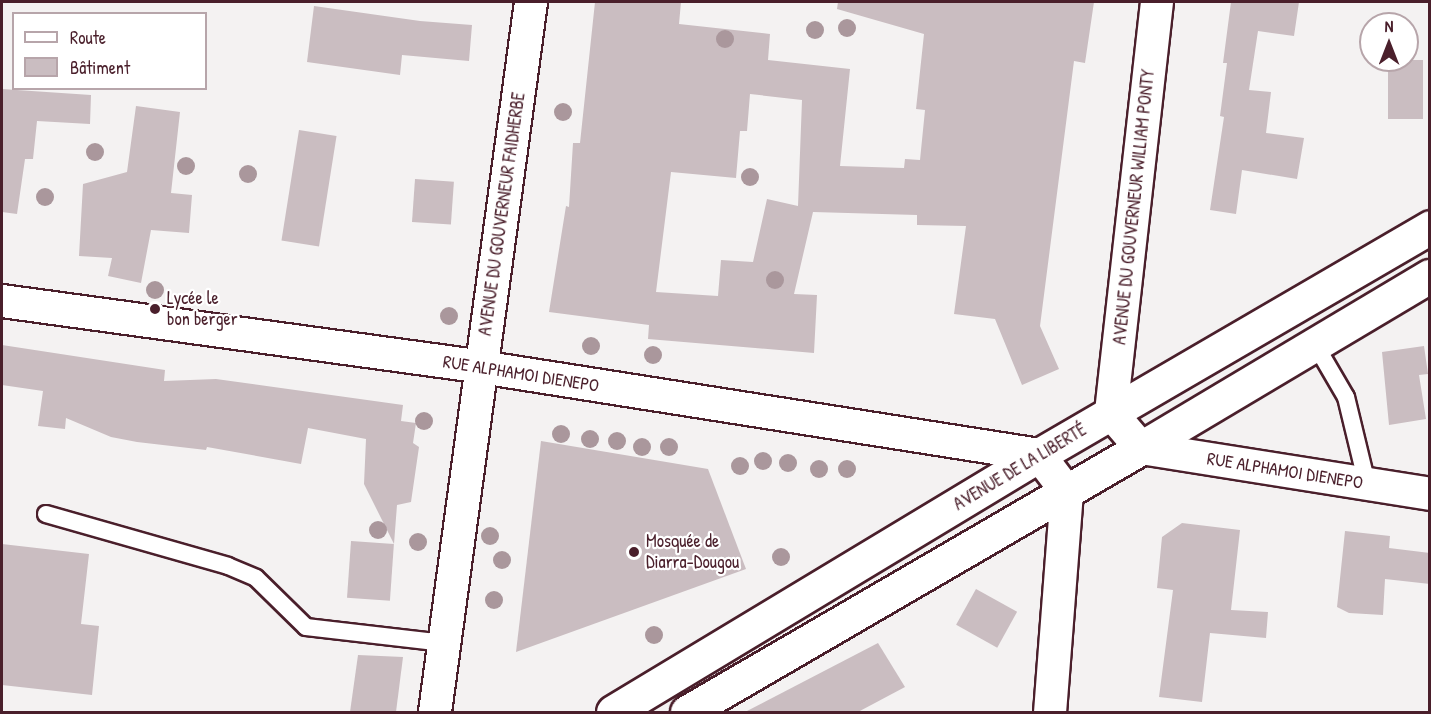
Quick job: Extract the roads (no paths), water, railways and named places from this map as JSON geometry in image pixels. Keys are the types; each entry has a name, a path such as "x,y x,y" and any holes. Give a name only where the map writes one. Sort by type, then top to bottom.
{"main road":[{"name":"AVENUE DE LA LIBERTÉ","path":"613,712 1040,455 1430,226"},
{"path":"687,712 1067,492 1430,276"}],"street":[{"name":"AVENUE DU GOUVERNEUR FAIDHERBE","path":"435,712 531,2"},
{"name":"AVENUE DU GOUVERNEUR WILLIAM PONTY","path":"1111,413 1157,2"},
{"name":"RUE ALPHAMOI DIENEPO","path":"2,301 481,368 1040,455"},
{"path":"1111,413 1141,448"},
{"name":"RUE ALPHAMOI DIENEPO","path":"1141,448 1430,494"},
{"path":"1040,455 1067,492 1050,712"}],"lane":[{"path":"1315,344 1346,397 1367,484"},
{"path":"46,514 228,566 247,574 256,578 306,627 444,643"}],"place":[{"name":"Lycée le bon berger","path":"155,309"},
{"name":"Mosquée de Diarra-Dougou","path":"634,552"}]}
